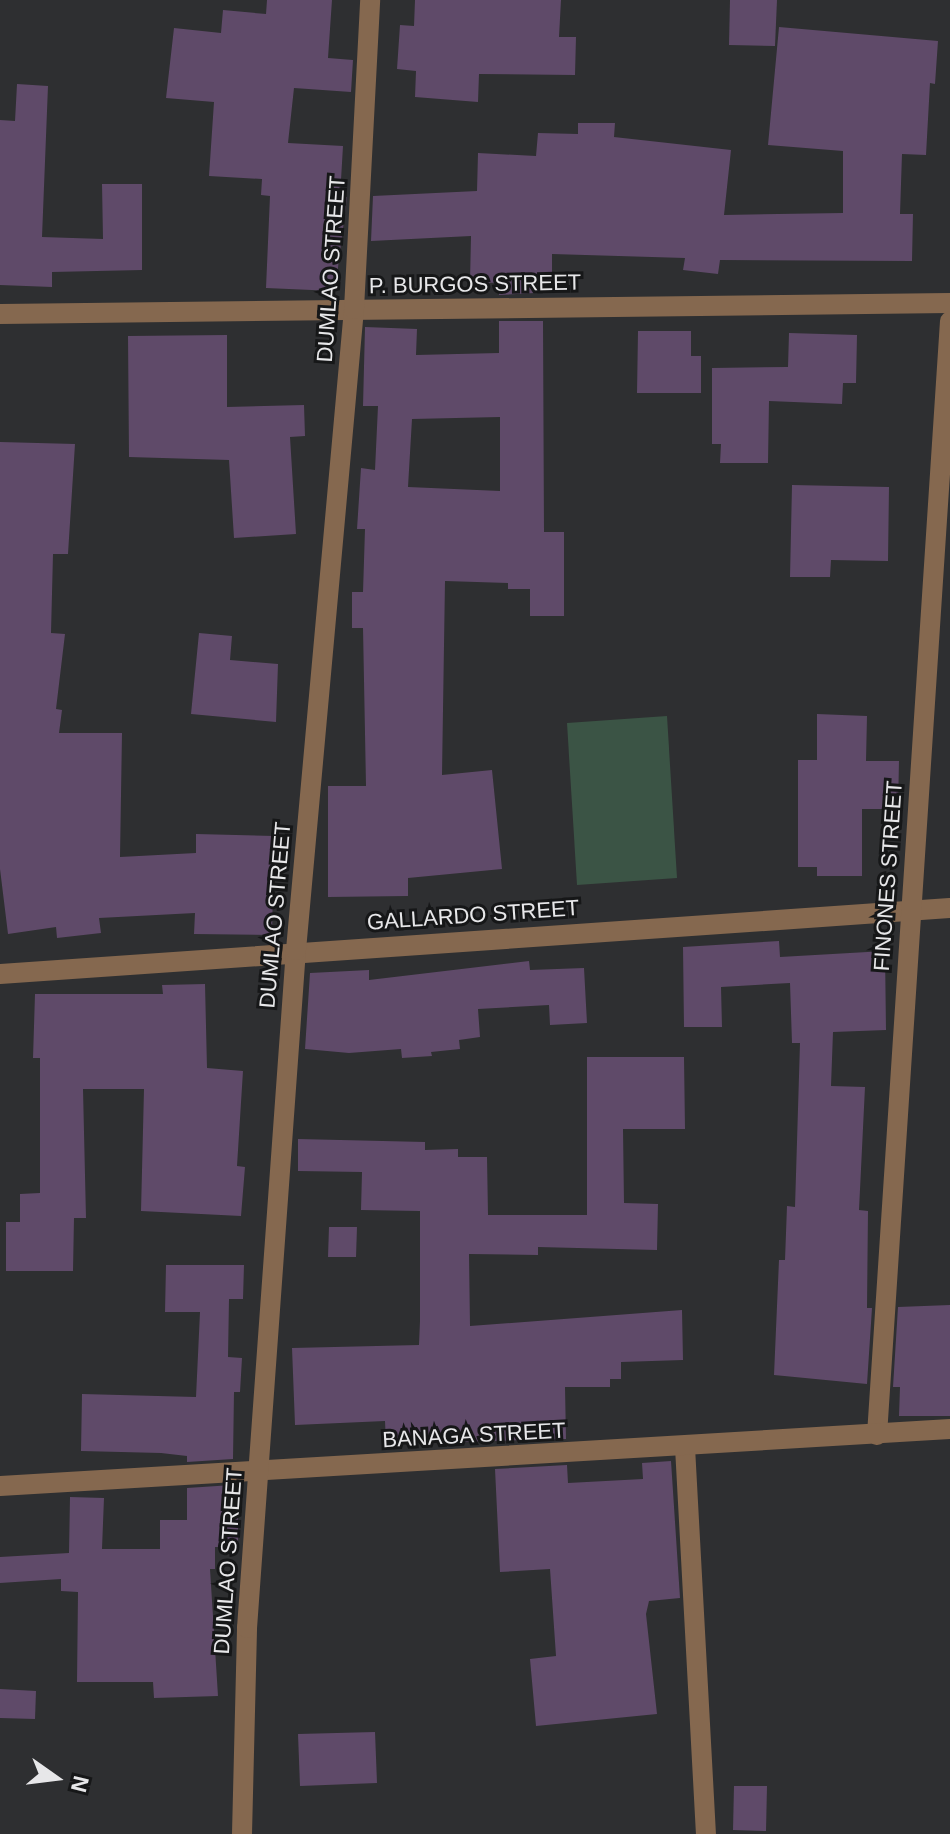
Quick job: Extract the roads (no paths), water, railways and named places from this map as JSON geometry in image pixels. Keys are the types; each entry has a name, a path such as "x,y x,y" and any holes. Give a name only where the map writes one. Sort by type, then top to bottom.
{"street":[{"name":"DUMLAO STREET","path":"242,1834 247,1628 296,950 354,309 370,0"},
{"name":"P. BURGOS STREET","path":"0,314 950,303"},
{"name":"FINONES STREET","path":"877,1435 950,321"},
{"name":"GALLARDO STREET","path":"0,974 296,950 950,908"},
{"name":"BANAGA STREET","path":"0,1486 950,1429"},
{"path":"685,1447 706,1834"}]}
